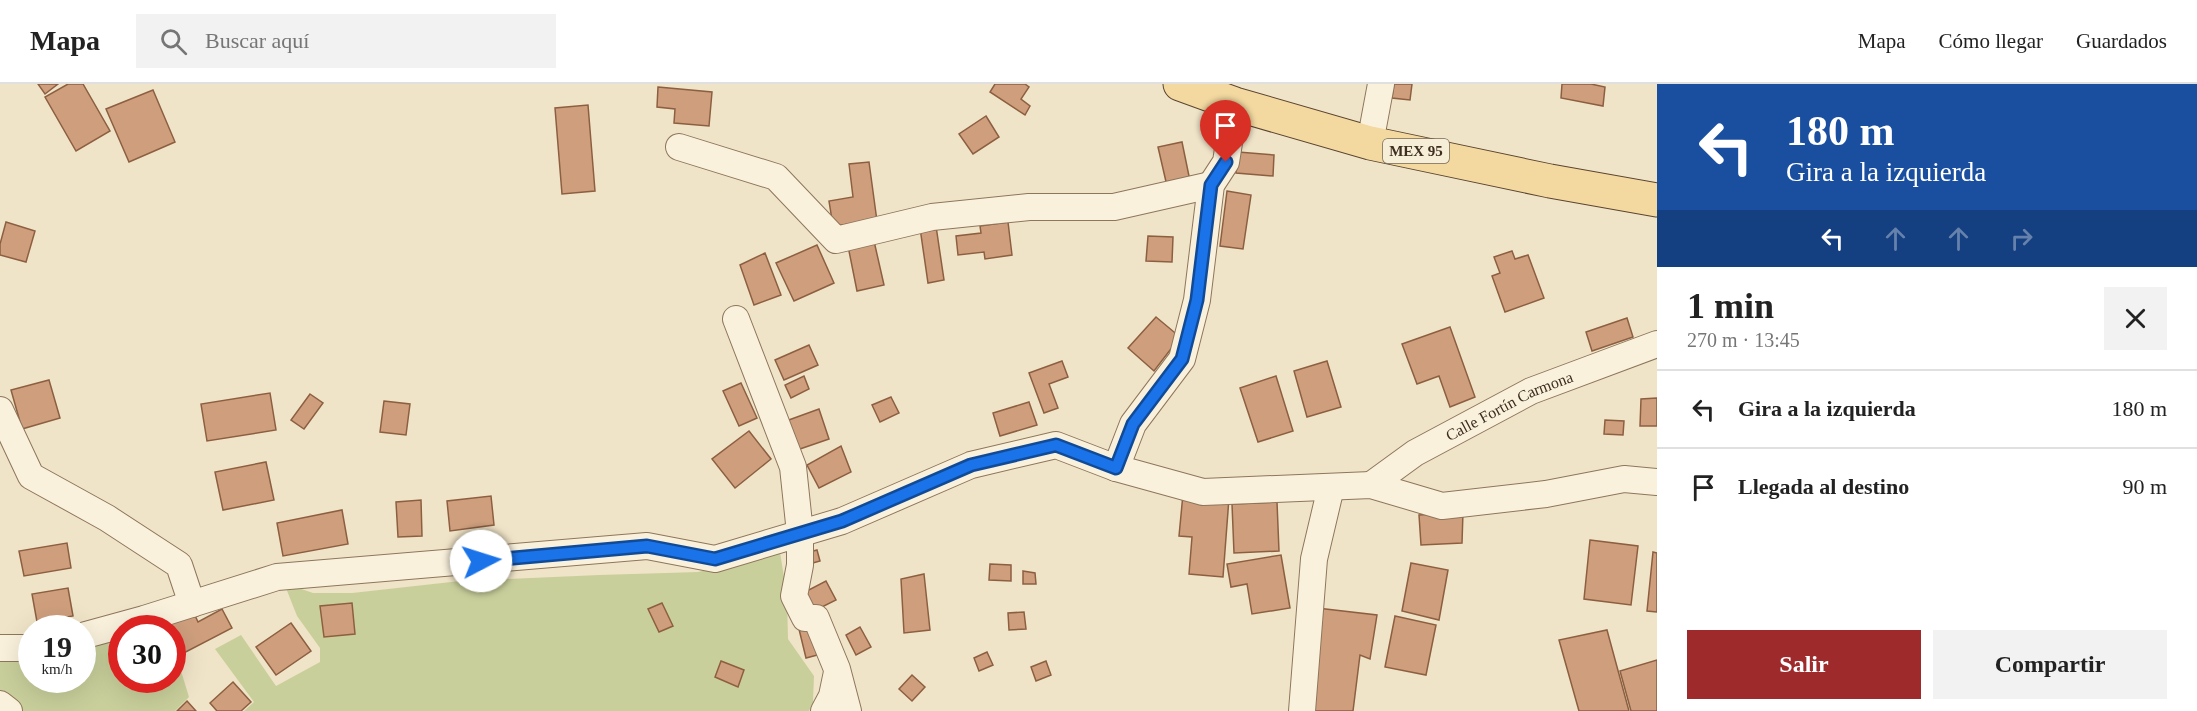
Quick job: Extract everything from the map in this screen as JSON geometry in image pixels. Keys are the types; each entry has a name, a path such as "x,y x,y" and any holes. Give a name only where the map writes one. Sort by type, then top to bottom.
{"main road":[{"name":"MEX 95","path":"1184,85 1235,104 1370,143 1428,153 1550,181 1657,200"}],"street":[{"path":"1370,143 1381,84"},
{"path":"1116,468 1133,424 1182,359 1197,300 1211,185 1226,162 1235,104"},
{"path":"679,147 776,177 836,240 932,217 1029,207 1114,207 1211,185"},
{"path":"736,319 793,467 800,533 800,565 794,596 805,618 816,618 837,669 848,711"},
{"name":"Calle Fortín Carmona","path":"1371,485 1415,453 1532,392 1657,344"},
{"path":"0,410 31,476 107,518 179,565 192,604"},
{"path":"96,632 277,577 647,546 715,559 842,521 971,465 1056,445 1116,468 1203,492 1371,485 1442,506 1546,494 1624,479 1657,482"},
{"path":"1302,711 1314,560 1331,487"},
{"path":"0,648 18,648"},
{"path":"824,711 831,696 837,669"},
{"path":"0,704 9,711"}],"green space":[{"path":"780,552 787,596 788,639 814,676 813,702 809,711 244,711 254,702 215,649 241,635 276,686 320,662 320,648 297,616 284,583 313,593 352,593 460,581 698,572"},
{"path":"108,633 108,693 186,693 186,687 189,697 175,711 7,711 0,706 0,652 18,651 18,693 96,693 96,636"}],"building":[{"path":"38,84 58,84 45,94"},
{"path":"68,84 83,84 110,131 76,151 45,97"},
{"path":"995,84 1025,84 1029,87 1021,99 1030,106 1025,115 990,92"},
{"path":"1394,84 1412,84 1410,100 1392,98"},
{"path":"1562,84 1591,84 1605,87 1603,106 1561,98"},
{"path":"658,87 712,92 709,126 674,123 675,109 657,107"},
{"path":"153,90 175,142 129,162 106,109"},
{"path":"588,105 595,191 562,194 555,108"},
{"path":"986,116 999,137 973,154 959,134"},
{"path":"1182,142 1190,181 1167,186 1158,147"},
{"path":"1238,152 1274,155 1273,176 1236,173"},
{"path":"869,162 877,221 833,226 829,201 853,197 849,164"},
{"path":"1227,191 1251,195 1243,249 1220,246"},
{"path":"6,222 35,231 26,262 0,255 0,244"},
{"path":"1008,222 1012,255 985,259 984,252 958,255 956,236 981,233 980,226"},
{"path":"936,226 944,280 928,283 920,228"},
{"path":"1148,236 1173,237 1172,262 1146,261"},
{"path":"874,241 884,285 857,291 848,246"},
{"path":"817,245 834,283 794,301 776,263"},
{"path":"1512,251 1515,259 1528,255 1544,298 1505,312 1492,276 1500,273 1494,257"},
{"path":"765,253 781,295 754,305 740,265"},
{"path":"1156,317 1180,337 1154,371 1128,348"},
{"path":"1627,318 1633,337 1592,351 1586,332"},
{"path":"1450,327 1475,397 1450,407 1439,376 1417,384 1402,344"},
{"path":"809,345 818,365 784,380 775,360"},
{"path":"1062,361 1068,377 1049,384 1058,408 1044,413 1029,373"},
{"path":"1327,361 1341,407 1307,417 1294,371"},
{"path":"804,376 809,389 791,398 785,385"},
{"path":"1276,376 1293,431 1258,442 1240,388"},
{"path":"49,380 60,418 22,429 11,390"},
{"path":"741,383 757,418 739,426 723,391"},
{"path":"270,393 276,430 207,441 201,404"},
{"path":"310,394 323,403 304,429 291,420"},
{"path":"891,397 899,413 880,422 872,405"},
{"path":"1657,398 1657,426 1640,426 1641,399"},
{"path":"384,401 410,404 406,435 380,432"},
{"path":"1029,402 1037,425 1000,436 993,413"},
{"path":"819,409 829,439 797,450 786,421"},
{"path":"1605,420 1624,421 1623,435 1604,434"},
{"path":"749,431 771,459 735,488 712,459"},
{"path":"841,446 851,472 819,488 807,465"},
{"path":"266,462 274,500 223,510 215,472"},
{"path":"1183,494 1229,498 1223,577 1189,574 1192,537 1179,536"},
{"path":"491,496 494,525 450,531 447,501"},
{"path":"421,500 422,536 398,537 396,502"},
{"path":"1277,502 1279,551 1234,553 1232,504"},
{"path":"342,510 348,544 283,556 277,523"},
{"path":"1463,512 1462,543 1421,545 1419,515"},
{"path":"1590,540 1638,546 1631,605 1584,599"},
{"path":"67,543 71,568 24,576 19,551"},
{"path":"817,550 820,561 809,564 806,553"},
{"path":"1653,552 1657,553 1657,612 1647,611"},
{"path":"1281,555 1290,608 1252,614 1247,584 1231,587 1227,564"},
{"path":"1411,563 1448,570 1439,620 1402,611"},
{"path":"990,564 1011,565 1011,581 989,580"},
{"path":"1023,571 1035,573 1036,584 1023,584"},
{"path":"924,574 930,630 904,633 901,579"},
{"path":"826,581 836,600 808,614 799,595"},
{"path":"68,588 73,615 36,615 32,594"},
{"path":"352,603 355,634 324,637 320,606"},
{"path":"662,603 673,626 659,632 648,609"},
{"path":"1317,608 1377,615 1370,659 1360,655 1353,711 1312,711"},
{"path":"222,609 232,628 186,652 185,615 193,611 198,622"},
{"path":"1024,612 1026,629 1009,630 1008,613"},
{"path":"1395,616 1436,625 1426,675 1385,667"},
{"path":"816,621 825,653 806,658 798,625"},
{"path":"291,623 311,651 276,675 256,647"},
{"path":"860,627 871,647 856,655 846,635"},
{"path":"1607,630 1629,711 1579,711 1559,640"},
{"path":"987,652 993,665 979,671 974,658"},
{"path":"1657,660 1657,711 1631,711 1620,671"},
{"path":"721,661 744,670 738,687 715,677"},
{"path":"1046,661 1051,675 1036,681 1031,667"},
{"path":"912,675 925,687 912,701 899,689"},
{"path":"233,682 251,702 241,711 217,711 210,703"},
{"path":"187,701 196,711 177,711"}],"route":[{"path":"481,561 647,546 715,559 842,521 971,465 1056,445 1116,468 1133,424 1182,359 1197,300 1211,185 1226,162"}]}
